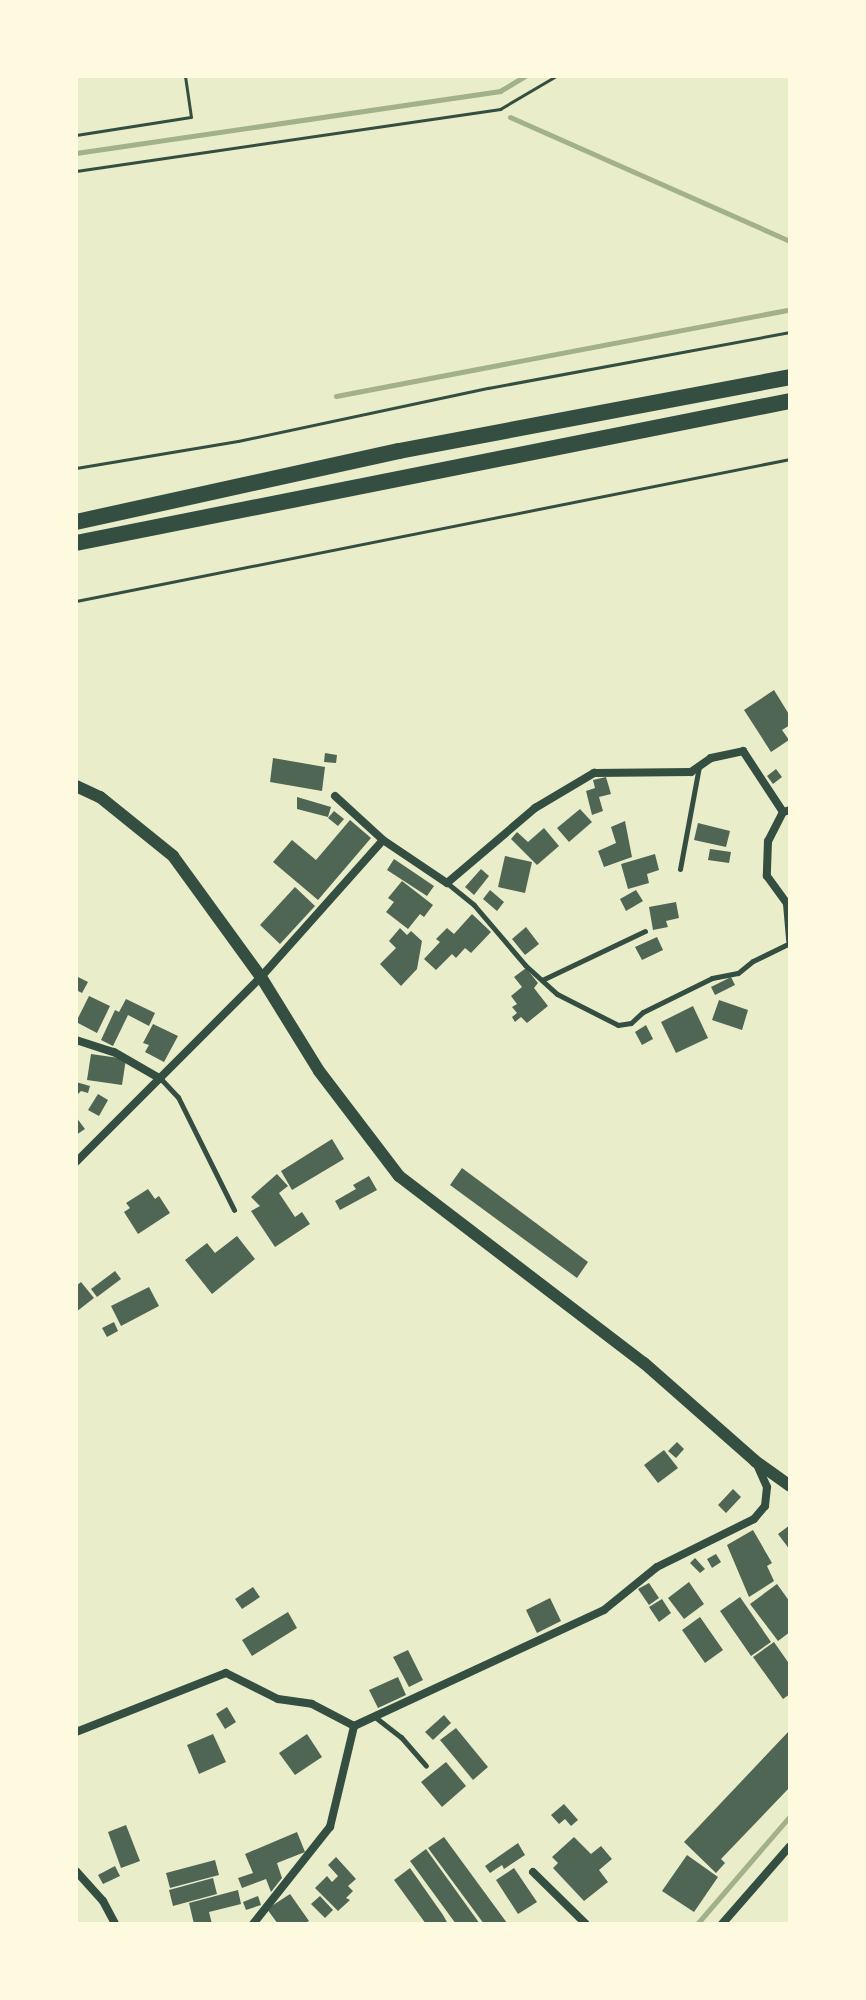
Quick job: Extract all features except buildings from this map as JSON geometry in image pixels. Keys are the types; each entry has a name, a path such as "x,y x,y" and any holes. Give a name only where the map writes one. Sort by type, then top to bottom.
{"highway":[{"path":"76,522 399,451 790,377"},
{"path":"76,543 790,401"}],"street":[{"path":"335,796 383,840 447,883 535,808 594,773 691,772 711,758 743,751 786,811 768,841 767,876 787,904 790,942"},
{"path":"76,786 100,797 173,856 261,977 319,1071 399,1176 644,1363 755,1461 790,1486"},
{"path":"76,1162 261,977 383,840"},
{"path":"76,1040 114,1052 161,1079"},
{"path":"354,1726 604,1610 657,1567 754,1519 765,1506 767,1487 755,1461"},
{"path":"76,1732 226,1673 278,1699 312,1704 354,1726"},
{"path":"253,1924 330,1827 354,1726"},
{"path":"722,1924 790,1846"},
{"path":"76,1871 103,1901 115,1924"},
{"path":"533,1872 586,1924"}],"lane":[{"path":"680,869 700,766"},
{"path":"447,883 474,905 557,994 618,1025 631,1023 643,1012 712,978 738,973 753,961 790,942"},
{"path":"542,980 645,931"},
{"path":"161,1079 178,1097 234,1210"},
{"path":"374,1717 401,1737 426,1766"}],"path":[{"path":"76,135 191,117 185,76"},
{"path":"76,171 500,109 556,76"},
{"path":"76,468 238,441 488,388 790,332"},
{"path":"76,601 790,459"}],"waterway":[{"path":"76,153 500,91 525,76"},
{"path":"510,117 790,241"},
{"path":"336,396 790,309"},
{"path":"697,1924 790,1816"}]}
